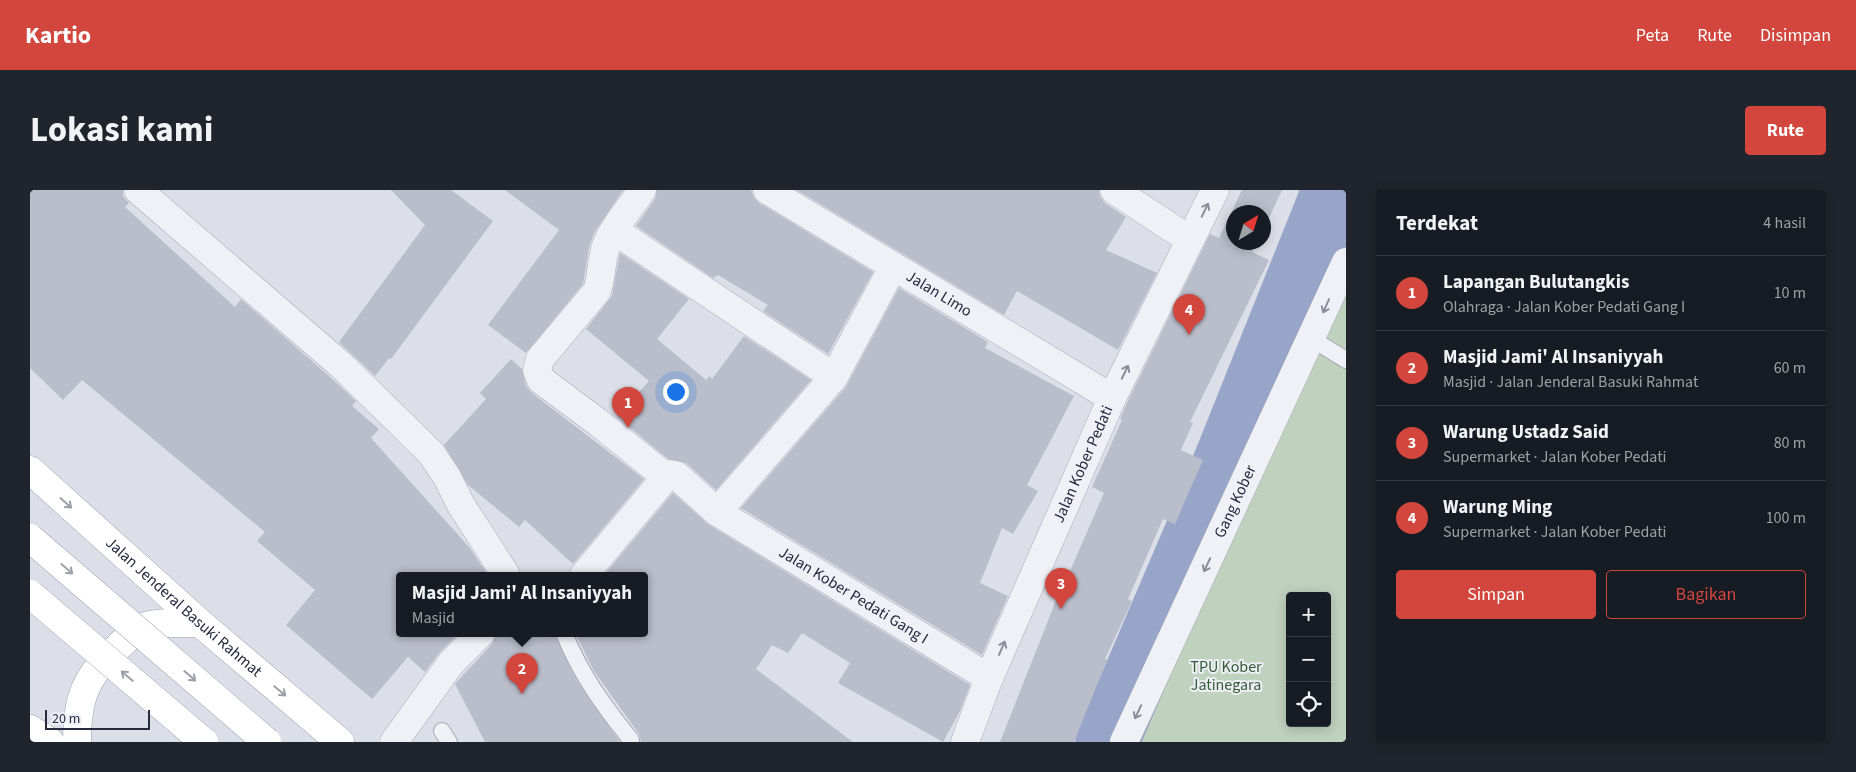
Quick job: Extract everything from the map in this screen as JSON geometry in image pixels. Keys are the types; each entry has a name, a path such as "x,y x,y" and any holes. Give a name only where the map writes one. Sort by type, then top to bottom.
{"main road":[{"name":"Jalan Jenderal Basuki Rahmat","path":"30,470 200,623 340,742"},
{"path":"30,538 267,742"},
{"path":"30,594 204,742"},
{"path":"77,742 79,702 86,684 110,654 133,633 146,626 200,623"},
{"path":"30,729 50,742"}],"street":[{"path":"138,190 340,364 431,453 461,505 504,572"},
{"path":"587,572 666,477 600,423 542,380 537,370 540,359 596,291 601,280 602,261 606,244 642,190"},
{"name":"Jalan Limo","path":"767,190 1112,398"},
{"path":"1114,190 1190,240"},
{"name":"Jalan Kober Pedati","path":"965,742 989,678 1112,398 1215,190"},
{"path":"615,230 834,377"},
{"name":"Gang Kober","path":"1124,742 1346,262"},
{"path":"717,512 834,377 893,267"},
{"name":"Jalan Kober Pedati Gang I","path":"666,477 670,474 676,475 717,512 989,678"},
{"path":"394,742 451,663 477,637"}],"lane":[{"path":"1312,338 1346,360"},
{"path":"566,637 575,661 598,699 631,740"}],"green space":[{"name":"TPU Kober Jatinegara","path":"1346,261 1346,742 1124,742"}],"building":[{"path":"30,190 123,190 123,196 129,203 125,207 235,307 241,299 356,401 352,406 379,429 371,438 469,547 486,572 396,572 396,637 455,637 440,652 425,672 408,657 372,699 286,625 315,590 257,541 265,532 82,380 63,400 30,368"},
{"path":"391,190 451,190 493,221 391,359 389,358 375,376 339,342 425,225"},
{"path":"505,190 623,190 594,233 589,248 583,284 526,353 488,325 559,230"},
{"path":"657,190 751,190 754,198 759,203 873,272 828,354 763,311 768,305 718,275 713,278 636,226 655,199"},
{"path":"797,190 1099,190 1100,197 1105,203 1126,217 1106,250 1157,273 1118,350 1017,291 1004,315"},
{"path":"1242,190 1282,190 1271,214 1271,205 1235,205"},
{"path":"1226,223 1226,250 1253,250 1252,252 1269,260 1190,422 1193,423 1181,450 1203,460 1175,524 1163,519 1128,599 1132,601 1105,659 1107,660 1074,742 1000,742 1068,570 1070,571 1104,493 1092,487 1122,420 1120,419 1126,405 1210,234 1219,238"},
{"path":"620,253 689,299 657,339 706,380 710,376 712,379 744,336 811,380 716,490 686,463 668,459 617,417 649,381 586,329 612,296"},
{"path":"899,288 988,342 985,348 1074,396 1027,485 1038,491 1013,534 1002,528 980,583 1008,596 982,655 741,508 846,387"},
{"path":"511,359 522,369 526,386 532,393 644,479 573,564 525,520 519,527 468,485 444,445 486,399 480,393"},
{"path":"673,493 709,525 970,685 960,711 943,742 838,683 850,663 802,633 788,653 772,645 756,669 853,742 641,742 639,734 594,671 577,637 648,637 648,572 607,572"},
{"path":"495,637 555,637 577,681 620,742 485,742 455,684 492,644"}],"waterway":[{"path":"1107,742 1202,520 1334,190"}],"place":[{"name":"Warung Ming","path":"1189,335"},
{"name":"Lapangan Bulutangkis","path":"628,428"},
{"name":"Warung Ustadz Said","path":"1061,609"},
{"name":"Masjid Jami' Al Insaniyyah","path":"522,694"}]}
